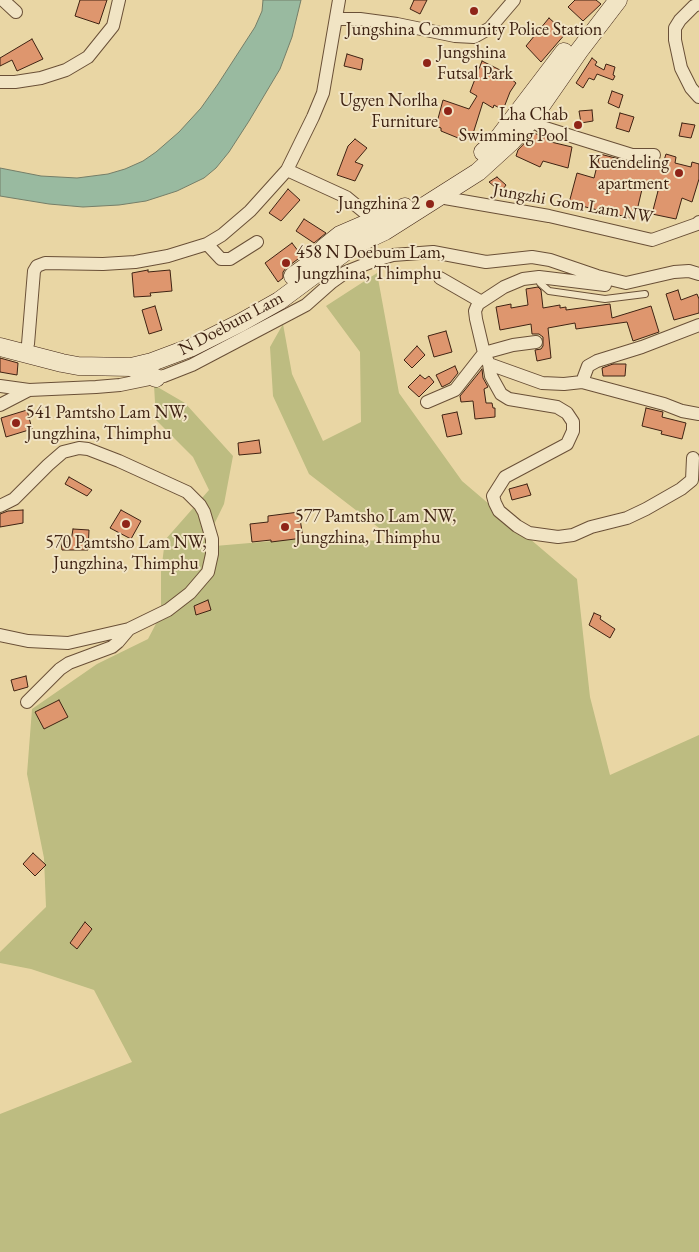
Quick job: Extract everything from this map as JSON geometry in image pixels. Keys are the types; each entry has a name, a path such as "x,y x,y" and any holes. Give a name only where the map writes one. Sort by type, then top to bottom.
{"main road":[{"name":"N Doebum Lam","path":"0,347 62,364 78,366 131,366 152,362 183,351 279,301 380,226 397,211 466,168 497,140 606,0"},
{"name":"N Doebum Lam","path":"0,337 71,356 116,359 165,347 232,315 271,292 307,266 325,247 340,235 380,226 439,197 478,172 512,141 531,120 579,51 618,0"},
{"path":"131,366 156,378"}],"street":[{"path":"3,0 16,12"},
{"path":"0,82 41,78 66,70 88,57 113,26 119,0"},
{"path":"28,344 34,271 37,266 45,263 102,264 135,262 168,256 207,244 222,235 250,211 287,170 313,117 323,92 339,0"},
{"path":"336,19 360,19 397,24 455,36 474,37 490,28 514,0"},
{"path":"699,4 694,6 680,20 676,28 675,40 682,68 690,88 699,97"},
{"path":"531,120 542,127 632,155 654,155"},
{"path":"287,170 346,197 380,226"},
{"name":"Jungzhi Gom Lam NW","path":"439,197 549,216 652,240 699,222"},
{"path":"207,244 221,259 230,259 257,242"},
{"path":"0,386 29,390 104,387 156,378 192,366 306,305 346,272 393,255 433,252 486,262 532,257 550,260 596,276 626,283"},
{"path":"693,458 692,480 681,489 627,518 591,527 573,535 558,537 529,532 518,526 499,511 493,496 505,476 567,444 573,431 573,422 567,413 557,408 509,399 500,394 491,376 475,310 480,302 504,287 523,279 539,277 614,286 674,272 689,271 699,274"},
{"path":"440,278 480,302"},
{"path":"582,382 588,366 597,361 642,347 699,325"},
{"path":"427,402 455,390 486,359 513,345 536,342"},
{"path":"486,359 542,383 564,384 582,382 664,404 682,411 699,414"},
{"path":"0,405 29,390"},
{"path":"0,506 14,499 63,452 79,448 120,461 187,492 195,499 204,512 212,539 211,563 208,572 202,580 181,601 129,629 68,643 28,641 0,635"},
{"path":"27,702 60,668 112,647 129,629"}],"lane":[{"path":"539,277 540,283 549,291 604,299 645,294"}],"shaded area":[{"path":"263,0 301,0 292,37 280,69 249,121 229,152 216,168 204,178 177,191 146,201 119,205 83,207 0,196 0,168 41,176 77,178 108,174 125,169 143,161 156,152 179,132 201,108 218,84 255,27 262,11"},
{"path":"377,273 399,393 462,481 577,579 590,697 610,775 699,735 699,1252 0,1252 0,1114 132,1062 94,990 31,969 0,963 0,952 46,907 44,858 27,774 32,709 97,664 148,639 161,614 161,572 165,540 209,490 193,457 156,420 154,385 185,403 233,456 224,504 203,547 297,539 396,541 309,474 273,396 270,347 283,324 292,374 323,441 361,422 360,352 326,306"}],"building":[{"path":"80,0 107,0 99,24 75,16"},
{"path":"414,0 427,0 420,14 410,9"},
{"path":"575,0 596,0 601,4 583,21 568,7"},
{"path":"549,18 566,33 541,62 526,46"},
{"path":"32,39 43,59 17,71 12,60 0,66 0,58"},
{"path":"347,54 363,59 361,70 344,66"},
{"path":"592,58 597,62 595,65 604,70 606,64 615,67 613,75 615,76 613,80 597,74 594,80 589,78 583,88 576,83"},
{"path":"482,61 502,71 516,83 510,92 503,110 494,105 493,108 483,102 471,140 464,137 463,140 441,131 441,128 436,126 443,100 469,109 477,96 470,92"},
{"path":"612,91 623,95 619,108 608,103"},
{"path":"592,110 593,121 581,123 579,111"},
{"path":"620,113 634,117 629,132 616,128"},
{"path":"682,123 695,125 691,138 679,136"},
{"path":"534,133 551,140 551,142 572,147 568,168 543,161 540,167 516,156 518,150"},
{"path":"355,139 367,148 355,162 363,165 355,181 337,175 348,146"},
{"path":"600,154 661,170 666,154 676,157 675,163 691,167 692,162 699,164 699,179 692,202 682,198 676,219 652,214 658,191 643,185 635,219 569,203 577,173 594,178"},
{"path":"497,177 506,185 501,192 489,182"},
{"path":"288,189 300,200 281,221 269,213"},
{"path":"304,219 326,233 314,243 296,231"},
{"name":"458 N Doebum Lam, Jungzhina, Thimphu","path":"292,243 302,256 286,268 283,272 283,278 278,282 265,263"},
{"path":"148,270 148,272 170,270 172,291 150,293 151,296 134,297 132,273"},
{"path":"538,287 541,290 543,308 560,305 560,308 566,307 566,310 610,304 612,318 651,306 659,332 633,341 627,322 576,329 575,323 548,328 551,358 537,361 535,350 541,349 543,346 543,337 539,334 532,334 531,324 500,330 496,307 511,304 511,308 528,305 526,289"},
{"path":"678,290 681,300 697,294 699,313 674,320 666,294"},
{"path":"155,306 162,330 149,334 142,310"},
{"path":"446,331 452,352 434,357 428,336"},
{"path":"417,346 425,355 412,368 404,360"},
{"path":"0,358 18,363 17,375 0,372"},
{"path":"613,364 626,364 625,376 603,376 602,368"},
{"path":"455,366 458,373 450,383 442,387 436,375"},
{"path":"482,369 483,378 488,387 484,389 486,403 492,403 493,408 495,408 495,417 475,419 473,401 461,402 460,396"},
{"path":"420,375 425,379 429,376 434,382 419,397 408,387"},
{"path":"646,408 663,412 662,417 686,423 682,439 661,434 662,431 642,426"},
{"name":"541 Pamtsho Lam NW, Jungzhina, Thimphu","path":"27,410 32,429 6,437 1,418"},
{"path":"457,412 462,434 447,437 442,415"},
{"path":"259,440 261,453 239,455 238,443"},
{"path":"69,477 92,490 87,496 65,484"},
{"path":"527,484 531,495 512,500 509,489"},
{"path":"23,510 23,523 0,527 0,514 8,511"},
{"name":"570 Pamtsho Lam NW, Jungzhina, Thimphu","path":"121,510 141,521 131,539 110,528"},
{"name":"577 Pamtsho Lam NW, Jungzhina, Thimphu","path":"299,512 303,538 252,542 250,524 268,522 268,516"},
{"path":"73,529 89,530 88,550 62,550 61,542 71,541"},
{"path":"208,600 211,610 196,615 194,606"},
{"path":"594,613 601,616 600,619 615,629 610,638 589,625"},
{"path":"26,676 28,687 14,691 11,680"},
{"path":"59,700 68,717 44,729 35,712"},
{"path":"33,853 46,865 35,876 23,864"},
{"path":"85,922 92,929 77,949 70,943"}],"place":[{"name":"Jungshina Community Police Station","path":"474,11"},
{"name":"Jungshina Futsal Park","path":"427,63"},
{"name":"Ugyen Norlha Furniture","path":"448,111"},
{"name":"Lha Chab Swimming Pool","path":"578,125"},
{"name":"Kuendeling apartment","path":"679,173"},
{"name":"Jungzhina 2","path":"430,204"},
{"name":"458 N Doebum Lam, Jungzhina, Thimphu","path":"286,263"},
{"name":"541 Pamtsho Lam NW, Jungzhina, Thimphu","path":"16,423"},
{"name":"570 Pamtsho Lam NW, Jungzhina, Thimphu","path":"126,524"},
{"name":"577 Pamtsho Lam NW, Jungzhina, Thimphu","path":"285,527"}]}
